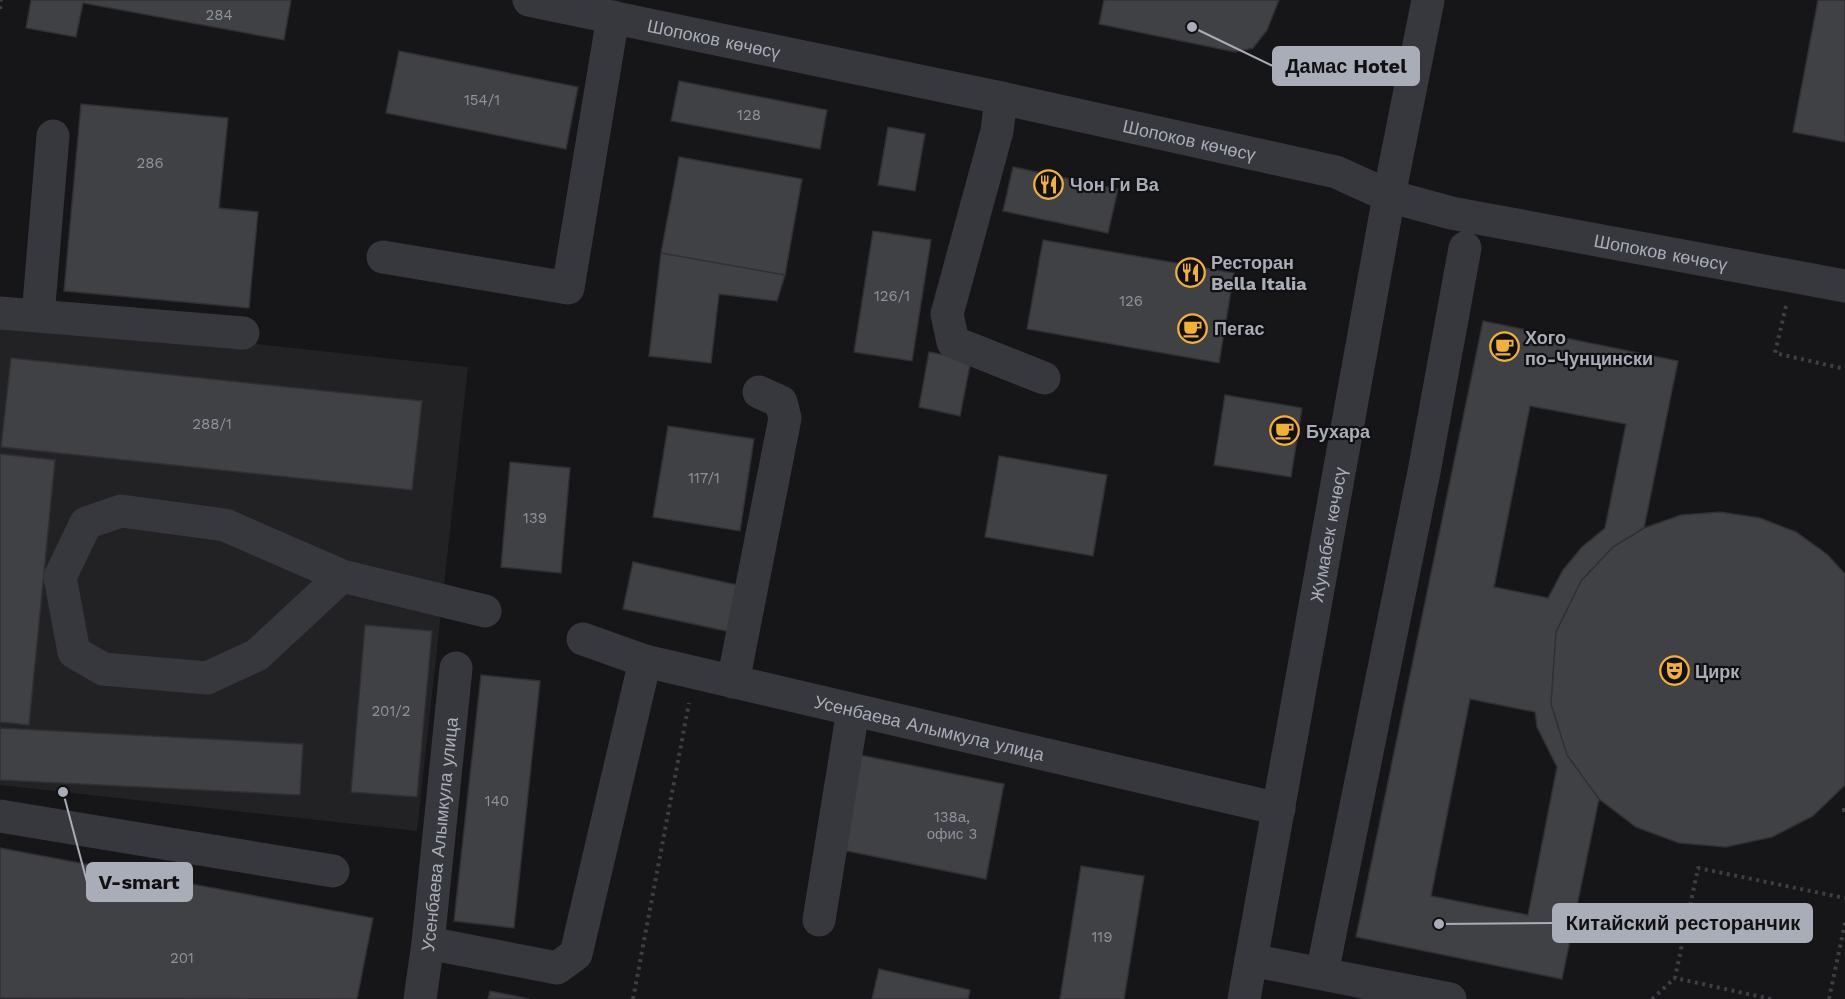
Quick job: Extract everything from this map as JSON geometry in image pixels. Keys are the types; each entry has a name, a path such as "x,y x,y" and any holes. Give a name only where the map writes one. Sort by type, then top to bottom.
{"street":[{"name":"Шопоков көчөсү","path":"529,0 1001,98 1336,172 1389,196 1451,213 1845,286"},
{"name":"Жумабек көчөсү","path":"1244,999 1389,196 1428,0"},
{"path":"383,257 568,288 613,17"},
{"path":"1001,98 997,131 947,314 953,342 1044,378"},
{"path":"38,316 53,136"},
{"path":"1322,973 1417,506 1465,248"},
{"path":"0,313 243,333"},
{"path":"733,682 786,418 782,402 759,392"},
{"path":"342,576 257,655 207,678 103,669 74,652 60,577 86,523 122,512 225,525 342,576 485,611"},
{"name":"Усенбаева Алымкула улица","path":"583,639 645,661 1278,809"},
{"path":"428,943 557,968 576,954 645,661"},
{"name":"Усенбаева Алымкула улица","path":"420,999 428,943 456,668"},
{"path":"819,920 853,710"},
{"path":"0,816 333,871"},
{"path":"1251,960 1450,999"}],"path":[{"path":"0,9 1,0"},
{"path":"1787,304 1775,353 1845,369"},
{"path":"633,999 695,673"},
{"path":"1652,999 1675,978 1698,868 1845,897"},
{"path":"1829,999 1845,923"},
{"path":"1675,978 1771,999"}],"shaded area":[{"path":"0,316 468,367 417,831 0,785"}],"building":[{"path":"31,0 291,0 284,40 83,3 76,37 26,28"},
{"path":"1104,0 1279,0 1267,30 1253,48 1235,52 1099,24"},
{"path":"1818,0 1845,0 1845,142 1793,132"},
{"path":"399,51 578,87 566,149 386,113"},
{"path":"679,81 827,110 820,149 671,121"},
{"path":"81,104 228,118 219,208 258,212 249,308 64,291"},
{"path":"888,127 925,134 915,191 878,185"},
{"path":"679,157 802,179 785,275 661,253"},
{"path":"1013,167 1118,189 1108,233 1003,211"},
{"path":"873,231 931,240 912,361 854,352"},
{"path":"1043,240 1234,273 1219,363 1027,329"},
{"path":"661,253 785,275 777,301 719,294 711,363 649,356"},
{"path":"1483,321 1678,361 1644,528 1613,547 1581,581 1556,632 1551,704 1567,755 1599,799 1562,979 1356,937","holes":["1530,406 1626,424 1605,528 1582,547 1563,570 1548,598 1494,587","1470,699 1535,712 1537,727 1557,767 1528,915 1431,896"]},
{"path":"929,352 971,360 960,416 919,407"},
{"path":"11,358 422,401 412,490 1,447"},
{"path":"1225,395 1302,408 1291,477 1214,465"},
{"path":"668,426 754,439 740,531 653,517"},
{"path":"0,454 55,460 29,725 0,722"},
{"path":"999,456 1107,475 1093,556 985,537"},
{"path":"510,462 570,468 561,573 501,567"},
{"path":"1720,512 1760,518 1796,532 1828,555 1845,574 1845,785 1813,816 1772,837 1726,847 1679,843 1636,827 1599,799 1567,755 1551,704 1556,632 1581,581 1613,547 1644,528 1681,515"},
{"path":"633,562 742,586 731,632 623,609"},
{"path":"365,625 432,631 417,797 351,792"},
{"path":"481,675 540,681 514,928 454,921"},
{"path":"0,728 303,744 300,795 0,780"},
{"path":"860,755 1004,784 986,879 842,850"},
{"path":"0,848 373,918 357,999 0,998"},
{"path":"1081,866 1144,876 1124,999 1060,999"},
{"path":"879,969 970,990 968,999 872,999"},
{"path":"490,991 530,999 488,999"}],"place":[{"name":"Дамас Hotel","path":"1192,27"},
{"name":"Чон Ги Ва","path":"1049,184"},
{"name":"Ресторан Bella Italia","path":"1190,272"},
{"name":"Пегас","path":"1193,328"},
{"name":"Хого по-Чунцински","path":"1504,347"},
{"name":"Бухара","path":"1285,431"},
{"name":"Цирк","path":"1674,671"},
{"name":"V-smart","path":"63,792"},
{"name":"Китайский ресторанчик","path":"1439,924"}]}
